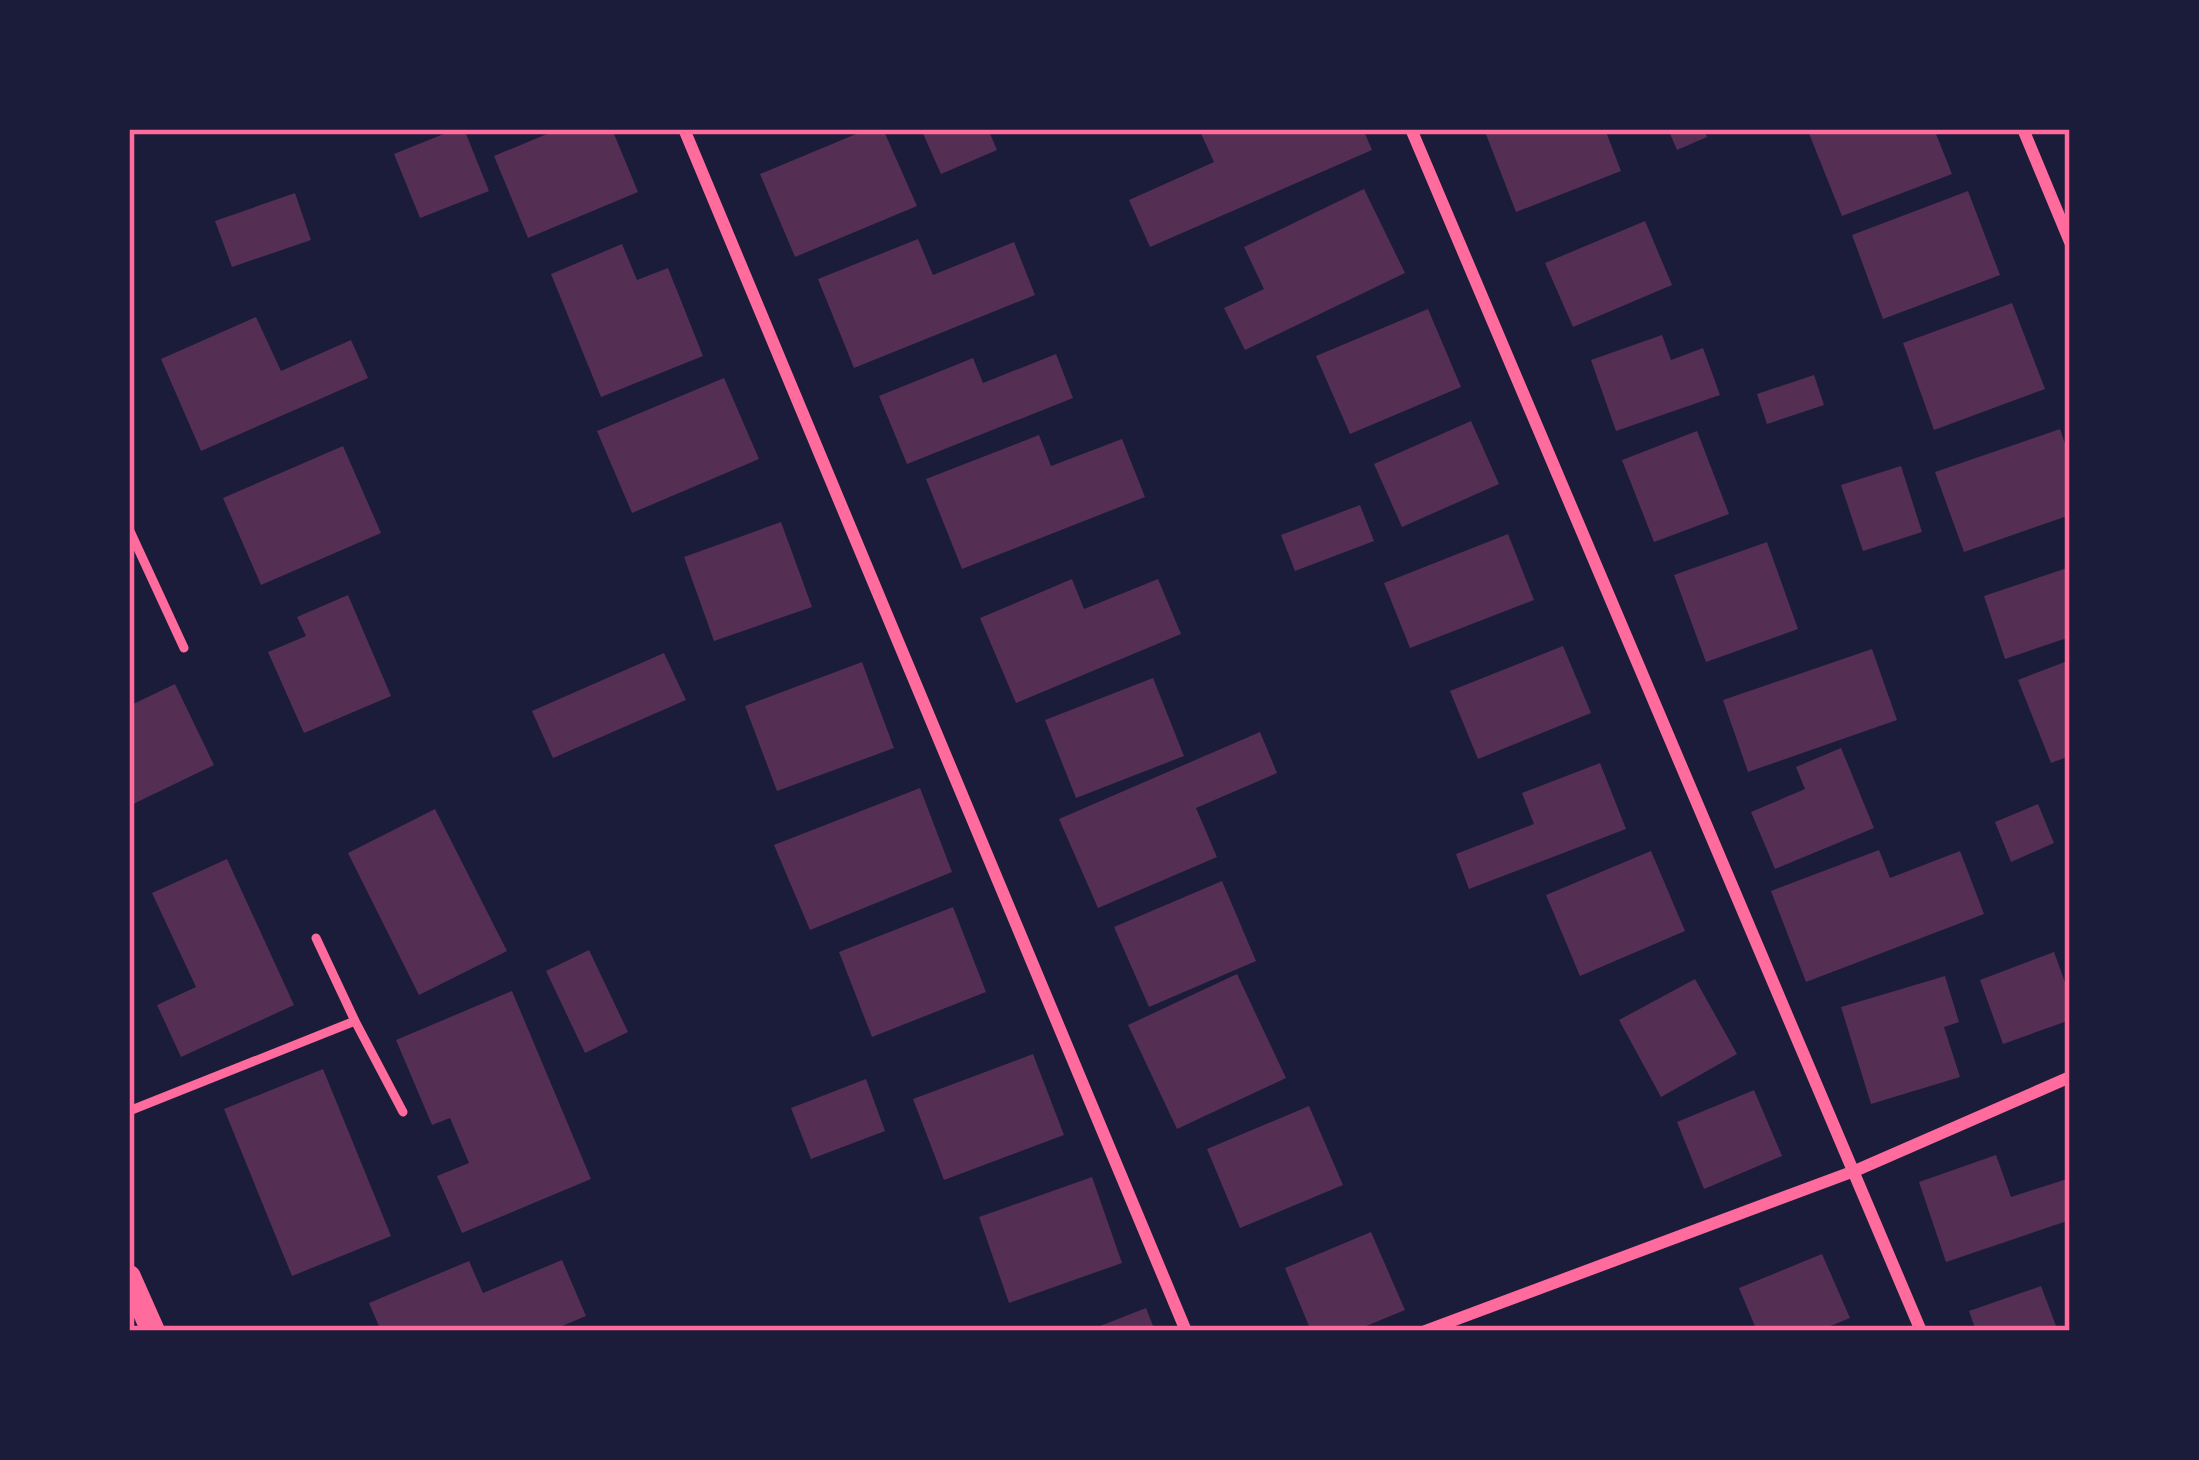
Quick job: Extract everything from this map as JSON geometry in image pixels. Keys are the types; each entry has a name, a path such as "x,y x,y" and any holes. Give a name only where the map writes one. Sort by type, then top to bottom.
{"main road":[{"path":"129,1276 152,1331"}],"street":[{"path":"684,129 1186,1331"},
{"path":"1411,129 1922,1331"},
{"path":"2023,129 2070,242"},
{"path":"1426,1331 1857,1169 2070,1077"}],"lane":[{"path":"129,529 184,648"},
{"path":"316,938 403,1112"},
{"path":"129,1111 355,1021"}],"building":[{"path":"464,129 489,191 420,218 394,154"},
{"path":"559,129 612,129 638,192 528,238 494,156"},
{"path":"868,129 883,129 917,206 795,257 760,174"},
{"path":"921,129 988,129 997,150 941,174"},
{"path":"1199,129 1363,129 1372,150 1150,247 1129,200 1214,162"},
{"path":"1484,129 1605,129 1621,171 1516,212"},
{"path":"1668,129 1704,129 1707,137 1677,150"},
{"path":"1934,129 1952,174 1842,216 1808,131"},
{"path":"1364,189 1405,273 1245,350 1224,308 1264,289 1244,247"},
{"path":"1968,191 2000,275 1883,319 1852,235"},
{"path":"295,193 311,240 232,267 215,221"},
{"path":"1645,221 1672,285 1573,327 1545,263"},
{"path":"918,239 933,275 1014,242 1035,295 854,368 818,279"},
{"path":"622,244 637,280 668,268 703,356 601,397 551,274"},
{"path":"2012,303 2045,389 1934,430 1903,343"},
{"path":"1428,309 1461,387 1350,434 1316,356"},
{"path":"256,317 281,371 351,340 368,378 201,451 161,359"},
{"path":"1662,335 1671,360 1703,348 1720,395 1616,431 1591,360"},
{"path":"1056,354 1073,398 907,464 879,396 973,358 983,383"},
{"path":"1814,375 1824,405 1767,424 1757,394"},
{"path":"724,378 759,459 632,513 597,431"},
{"path":"1471,421 1499,484 1402,527 1374,464"},
{"path":"2060,429 2070,458 2070,515 1964,552 1935,472"},
{"path":"1697,431 1729,514 1654,542 1622,460"},
{"path":"1039,435 1051,466 1122,439 1145,497 962,569 926,479"},
{"path":"343,446 381,533 261,585 223,498"},
{"path":"1901,466 1922,532 1863,551 1841,485"},
{"path":"1360,505 1374,541 1295,571 1281,535"},
{"path":"781,522 812,607 714,641 684,557"},
{"path":"1508,534 1534,600 1410,648 1384,583"},
{"path":"1767,542 1798,629 1706,662 1674,575"},
{"path":"2070,567 2070,637 2005,659 1984,596"},
{"path":"1072,579 1084,609 1158,579 1181,634 1016,703 980,618"},
{"path":"348,595 391,696 304,733 268,652 306,636 297,617"},
{"path":"1563,646 1591,713 1478,759 1450,691"},
{"path":"1872,649 1897,720 1748,772 1723,700"},
{"path":"664,653 686,700 553,758 532,711"},
{"path":"2070,660 2070,756 2051,763 2018,680"},
{"path":"862,662 894,748 777,791 745,706"},
{"path":"1153,678 1184,756 1076,798 1045,720"},
{"path":"175,684 214,765 129,806 129,706"},
{"path":"1260,732 1277,773 1196,808 1217,857 1098,908 1059,819"},
{"path":"1841,748 1874,828 1775,869 1751,812 1805,789 1796,767"},
{"path":"1600,763 1626,829 1469,889 1456,854 1534,824 1522,793"},
{"path":"920,788 952,872 810,930 774,845"},
{"path":"2038,804 2054,843 2011,862 1995,822"},
{"path":"435,809 507,951 419,995 348,853"},
{"path":"1879,850 1890,878 1960,851 1984,914 1806,982 1771,891"},
{"path":"1651,851 1685,931 1580,976 1546,895"},
{"path":"227,859 294,1005 181,1057 157,1005 196,987 152,893"},
{"path":"1222,881 1256,961 1149,1007 1114,927"},
{"path":"953,907 986,992 872,1037 839,952"},
{"path":"589,950 628,1032 585,1053 546,971"},
{"path":"2054,952 2070,996 2070,1020 2003,1044 1980,980"},
{"path":"1237,974 1286,1078 1177,1129 1128,1025"},
{"path":"1945,976 1959,1022 1944,1027 1960,1077 1871,1104 1841,1007"},
{"path":"1695,979 1737,1054 1661,1097 1619,1020"},
{"path":"512,991 591,1179 462,1233 437,1176 469,1163 450,1118 432,1125 396,1040"},
{"path":"1033,1054 1064,1135 944,1180 913,1099"},
{"path":"323,1069 391,1236 292,1276 224,1109"},
{"path":"866,1079 885,1131 811,1159 791,1108"},
{"path":"1754,1090 1782,1156 1704,1189 1677,1122"},
{"path":"1309,1106 1343,1185 1240,1228 1207,1149"},
{"path":"1996,1155 2011,1197 2070,1178 2070,1220 1946,1262 1919,1182"},
{"path":"1092,1177 1122,1263 1009,1303 979,1217"},
{"path":"1371,1232 1405,1310 1354,1331 1311,1331 1285,1268"},
{"path":"1822,1254 1850,1318 1818,1331 1757,1331 1739,1288"},
{"path":"562,1260 586,1316 550,1331 381,1331 369,1303 469,1261 483,1293"},
{"path":"2041,1286 2058,1331 1976,1331 1969,1311"},
{"path":"1146,1308 1155,1331 1087,1331"}]}
